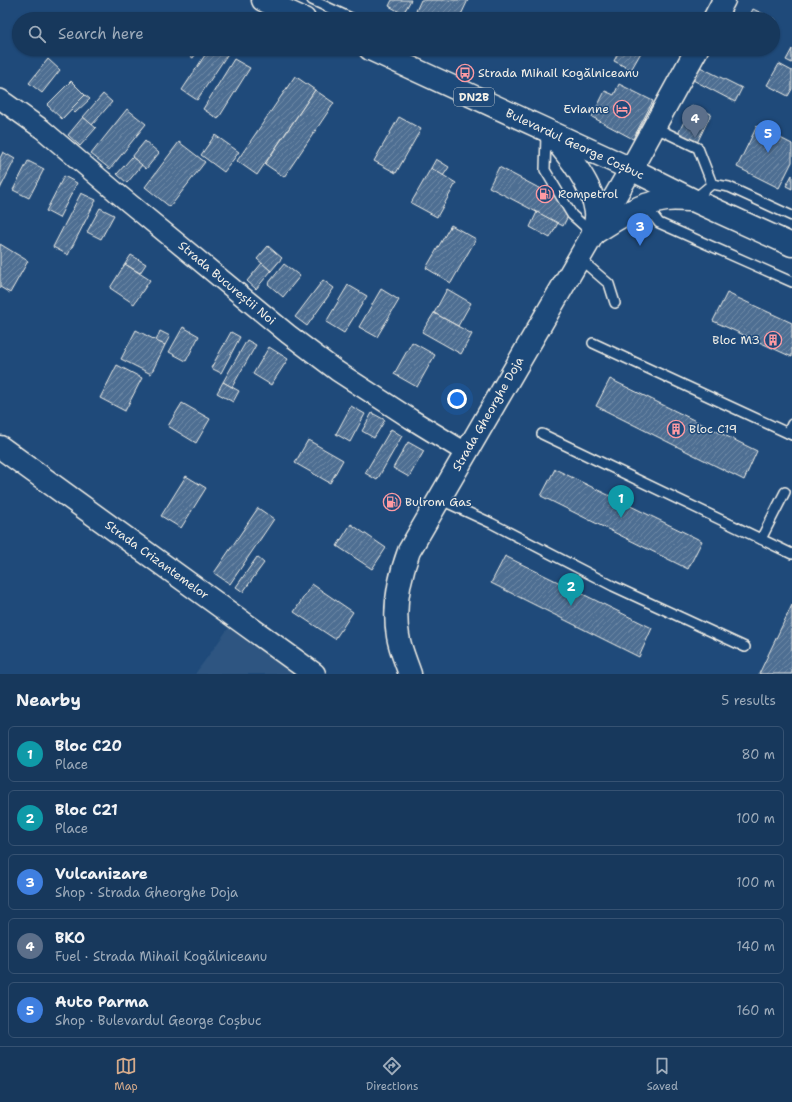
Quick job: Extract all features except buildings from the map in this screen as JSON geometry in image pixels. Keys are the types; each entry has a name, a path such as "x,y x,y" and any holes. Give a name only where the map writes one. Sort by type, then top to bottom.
{"main road":[{"path":"263,0 289,12"},
{"path":"718,12 724,0"},
{"name":"Bulevardul George Coșbuc","path":"398,56 546,130 631,168 693,200 792,245"},
{"path":"631,168 693,56"},
{"path":"546,130 569,157 590,192 596,213 593,234"},
{"name":"Strada Gheorghe Doja","path":"410,674 398,637 396,615 401,574 409,551 631,168"},
{"path":"593,234 625,213 645,205 666,200 693,200"},
{"name":"Strada Crizantemelor","path":"0,447 314,674"}],"street":[{"name":"Strada Bucureștii Noi","path":"0,99 42,129 288,334 337,371 465,452"}],"lane":[{"path":"312,0 338,12"},
{"path":"654,127 698,148 712,184"},
{"path":"693,200 712,184"},
{"path":"712,184 729,187 792,216"},
{"path":"645,205 659,223 792,282"},
{"path":"579,258 609,284 615,303"},
{"path":"594,343 790,434 792,424"},
{"path":"542,434 792,554"},
{"path":"761,539 784,492"},
{"path":"439,499 491,523 614,586 745,647"}],"shaded area":[{"path":"230,626 294,674 195,674"}],"place":[{"name":"Strada Mihail Kogălniceanu","path":"465,73"},
{"name":"Evianne","path":"622,109"},
{"name":"BKO","path":"695,138"},
{"name":"Auto Parma","path":"768,153"},
{"name":"Rompetrol","path":"545,194"},
{"name":"Vulcanizare","path":"640,246"},
{"name":"Bloc M3","path":"773,340"},
{"name":"Bloc C19","path":"676,429"},
{"name":"Bulrom Gas","path":"392,502"},
{"name":"Bloc C20","path":"621,518"},
{"name":"Bloc C21","path":"571,606"}]}
